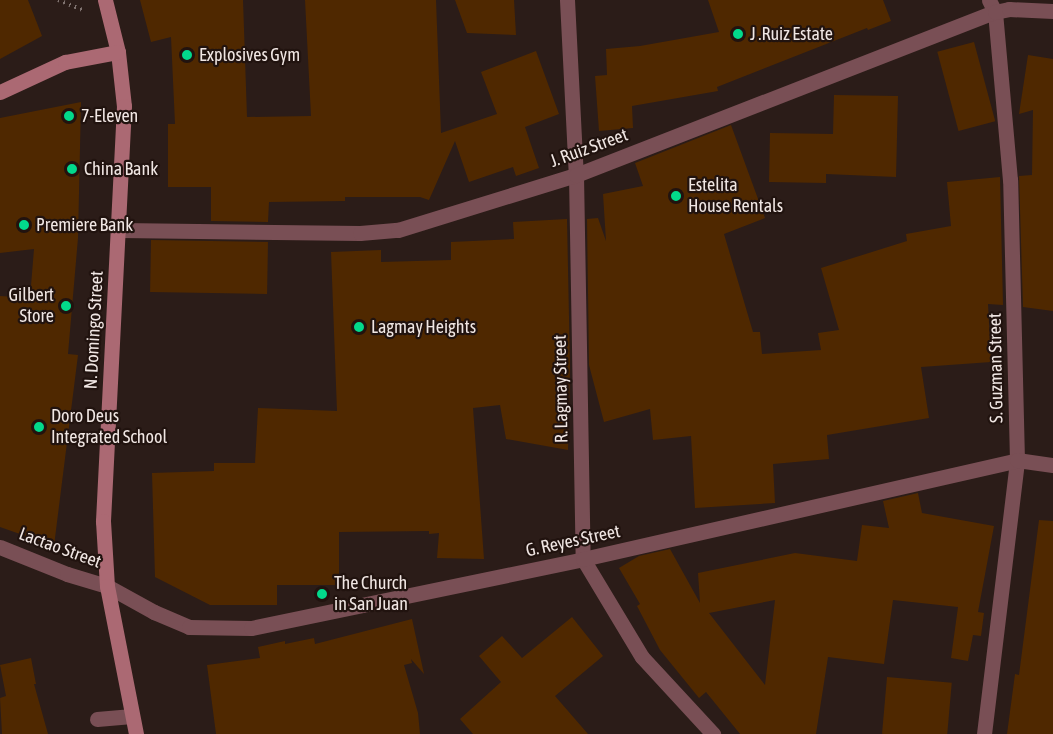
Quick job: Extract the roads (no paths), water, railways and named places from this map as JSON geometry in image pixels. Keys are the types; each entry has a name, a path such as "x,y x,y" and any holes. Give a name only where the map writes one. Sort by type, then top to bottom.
{"main road":[{"name":"N. Domingo Street","path":"105,0 118,52 124,106 120,230 103,521 107,586 136,734"},
{"path":"0,92 65,62 118,52"}],"street":[{"name":"R. Lagmay Street","path":"567,0 576,175 584,559 642,657 713,734"},
{"name":"J. Ruiz Street","path":"120,230 360,233 398,230 576,175 992,6 1053,11"},
{"name":"S. Guzman Street","path":"984,734 1017,460 1010,180 992,6"},
{"name":"G. Reyes Street","path":"107,586 189,627 240,628 584,559 1017,460 1053,465"},
{"name":"Lactao Street","path":"0,547 67,574 107,586"},
{"path":"97,719 132,716"}],"place":[{"name":"J .Ruiz Estate","path":"738,34"},
{"name":"Explosives Gym","path":"187,55"},
{"name":"7-Eleven","path":"69,116"},
{"name":"China Bank","path":"72,169"},
{"name":"Estelita House Rentals","path":"676,196"},
{"name":"Premiere Bank","path":"24,225"},
{"name":"Gilbert Store","path":"66,306"},
{"name":"Lagmay Heights","path":"359,327"},
{"name":"Doro Deus Integrated School","path":"39,427"},
{"name":"The Church in San Juan","path":"322,594"}]}
